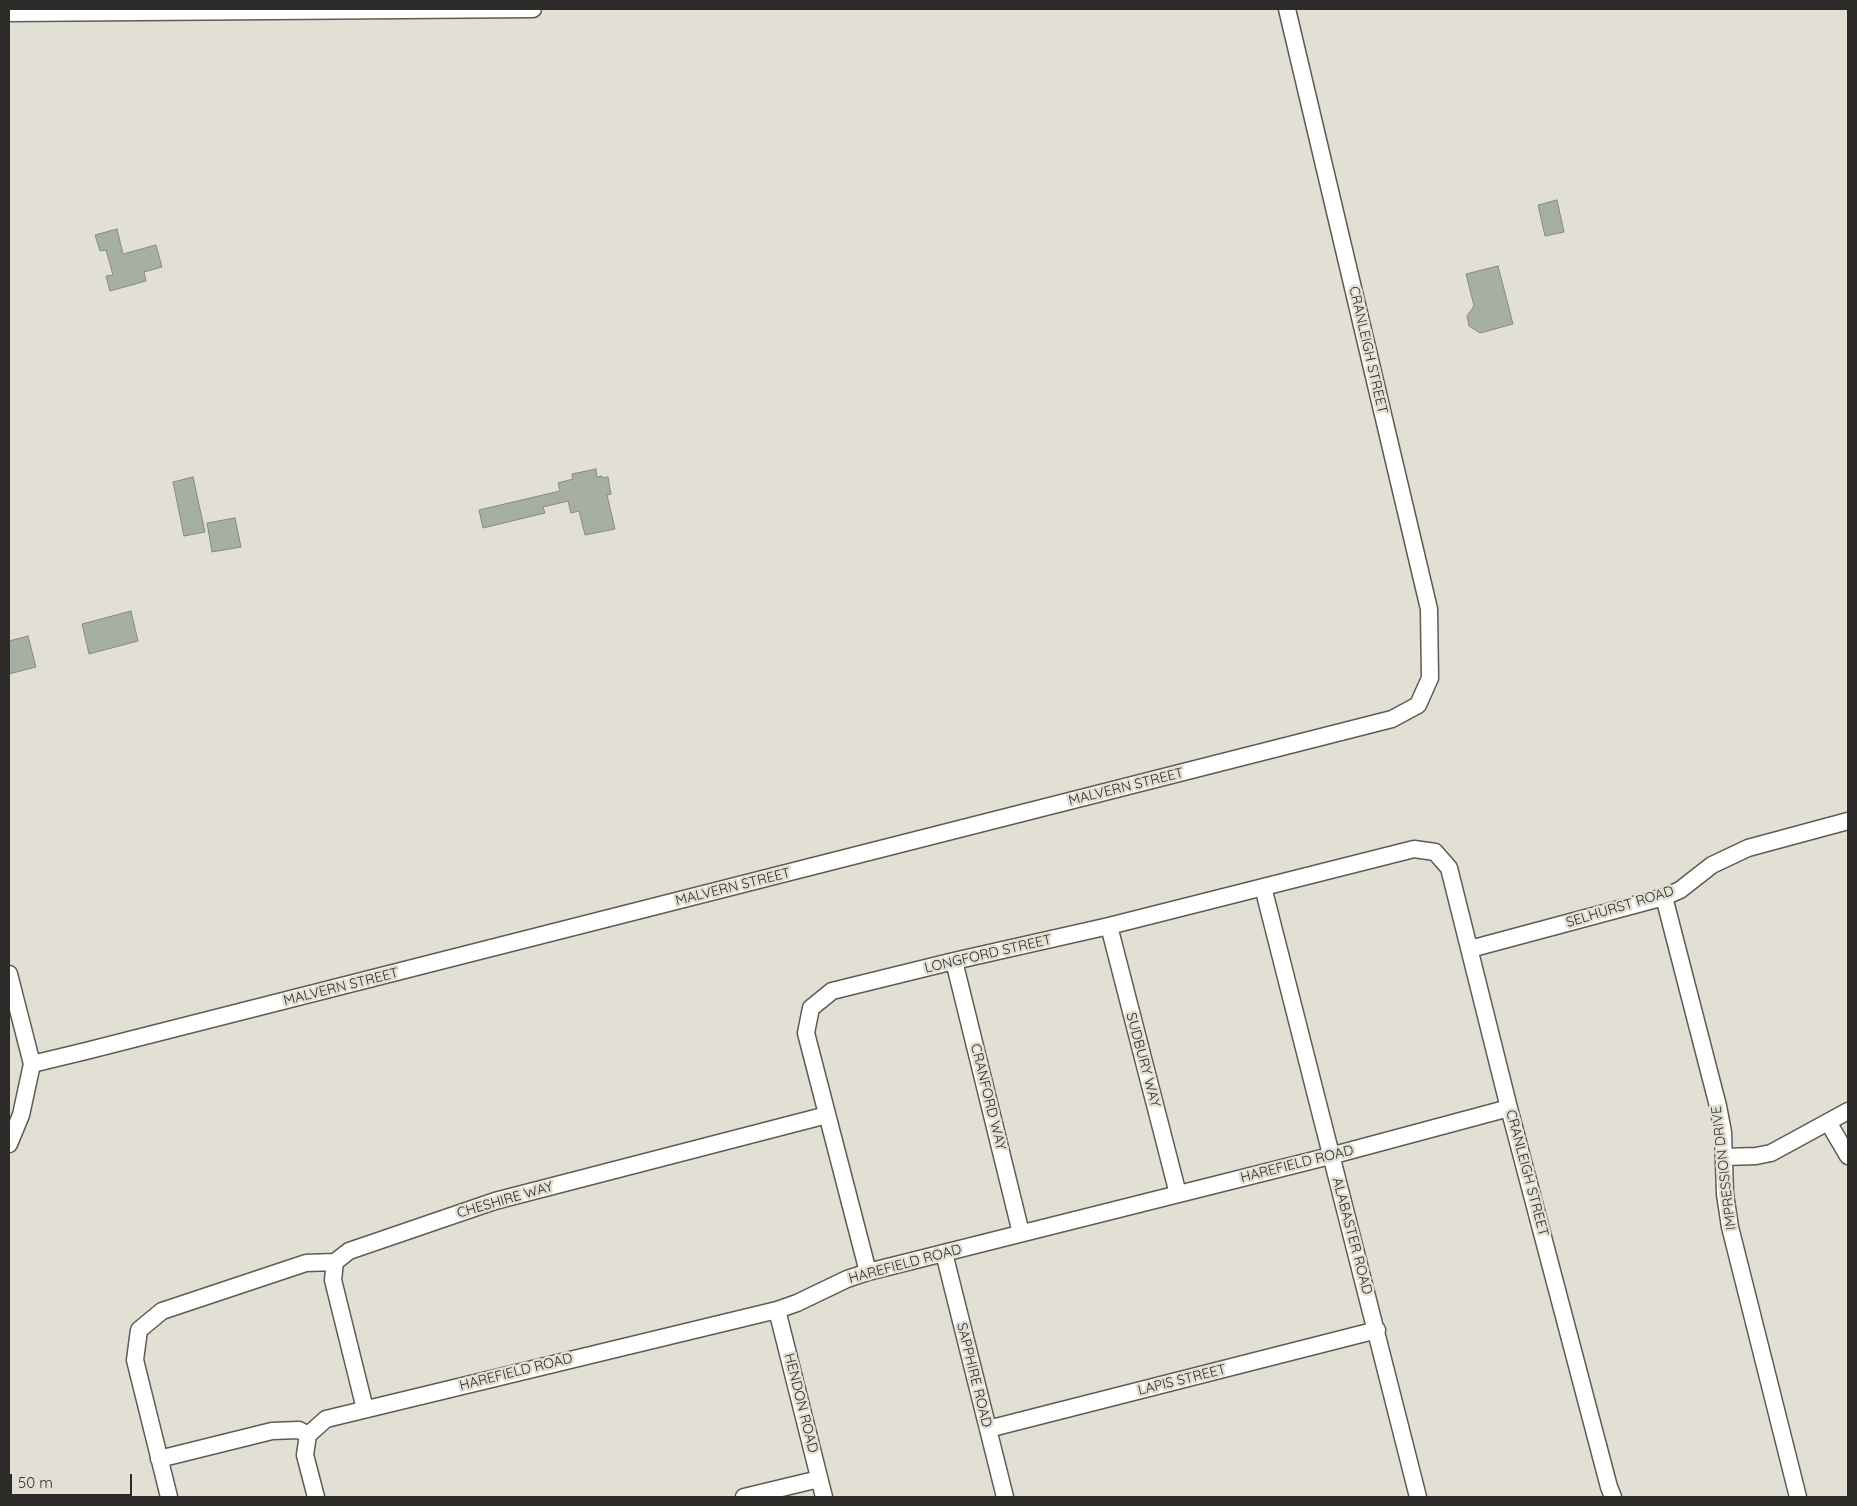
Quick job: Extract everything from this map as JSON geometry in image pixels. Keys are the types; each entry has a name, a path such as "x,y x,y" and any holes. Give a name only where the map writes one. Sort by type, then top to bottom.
{"street":[{"path":"9,14 533,9"},
{"name":"CRANLEIGH STREET","path":"1287,9 1429,609 1430,678 1424,692"},
{"name":"MALVERN STREET","path":"32,1064 1392,719 1418,705 1424,692"},
{"name":"SELHURST ROAD","path":"1470,949 1664,897 1680,890 1712,866 1748,848 1848,821"},
{"name":"LONGFORD STREET","path":"868,1272 806,1033 811,1008 832,991 1109,926 1414,849 1435,852"},
{"name":"CRANLEIGH STREET","path":"1435,852 1449,868 1609,1487 1614,1497"},
{"name":"ALABASTER ROAD","path":"1263,886 1418,1497"},
{"name":"IMPRESSION DRIVE","path":"1664,897 1718,1106 1723,1132 1725,1194 1730,1227 1798,1497"},
{"name":"SUDBURY WAY","path":"1109,926 1178,1194"},
{"name":"CRANFORD WAY","path":"954,961 1021,1232"},
{"path":"9,974 32,1064 21,1115 9,1144"},
{"name":"HAREFIELD ROAD","path":"308,1435 326,1419 777,1310 797,1303 847,1279 868,1272 1021,1232 1330,1156 1510,1108"},
{"path":"1725,1157 1756,1156 1771,1153 1848,1111"},
{"name":"CHESHIRE WAY","path":"335,1262 349,1251 494,1200 827,1115"},
{"path":"1828,1122 1848,1156"},
{"name":"SAPPHIRE ROAD","path":"944,1253 1005,1497"},
{"path":"169,1497 135,1360 138,1330 162,1311 306,1263 335,1262 334,1280 365,1409"},
{"name":"HENDON ROAD","path":"777,1310 824,1497"},
{"name":"LAPIS STREET","path":"988,1429 1377,1330"},
{"path":"159,1459 272,1431 299,1430 308,1435 305,1455 316,1497"},
{"path":"744,1497 819,1479"}],"building":[{"path":"1557,200 1564,232 1545,236 1538,205"},
{"path":"117,229 123,254 156,245 162,267 144,272 146,281 110,291 106,276 113,275 106,250 100,251 95,235"},
{"path":"1498,266 1513,324 1480,333 1469,326 1467,316 1474,306 1466,274"},
{"path":"596,469 597,477 608,477 611,494 607,495 615,529 585,535 579,511 571,513 568,501 543,507 545,513 483,528 479,510 560,491 558,483 573,479 572,474"},
{"path":"193,477 205,532 184,536 173,482"},
{"path":"235,518 241,547 212,552 207,523"},
{"path":"131,611 138,641 89,654 82,624"},
{"path":"28,636 36,667 9,674 9,641"}]}
